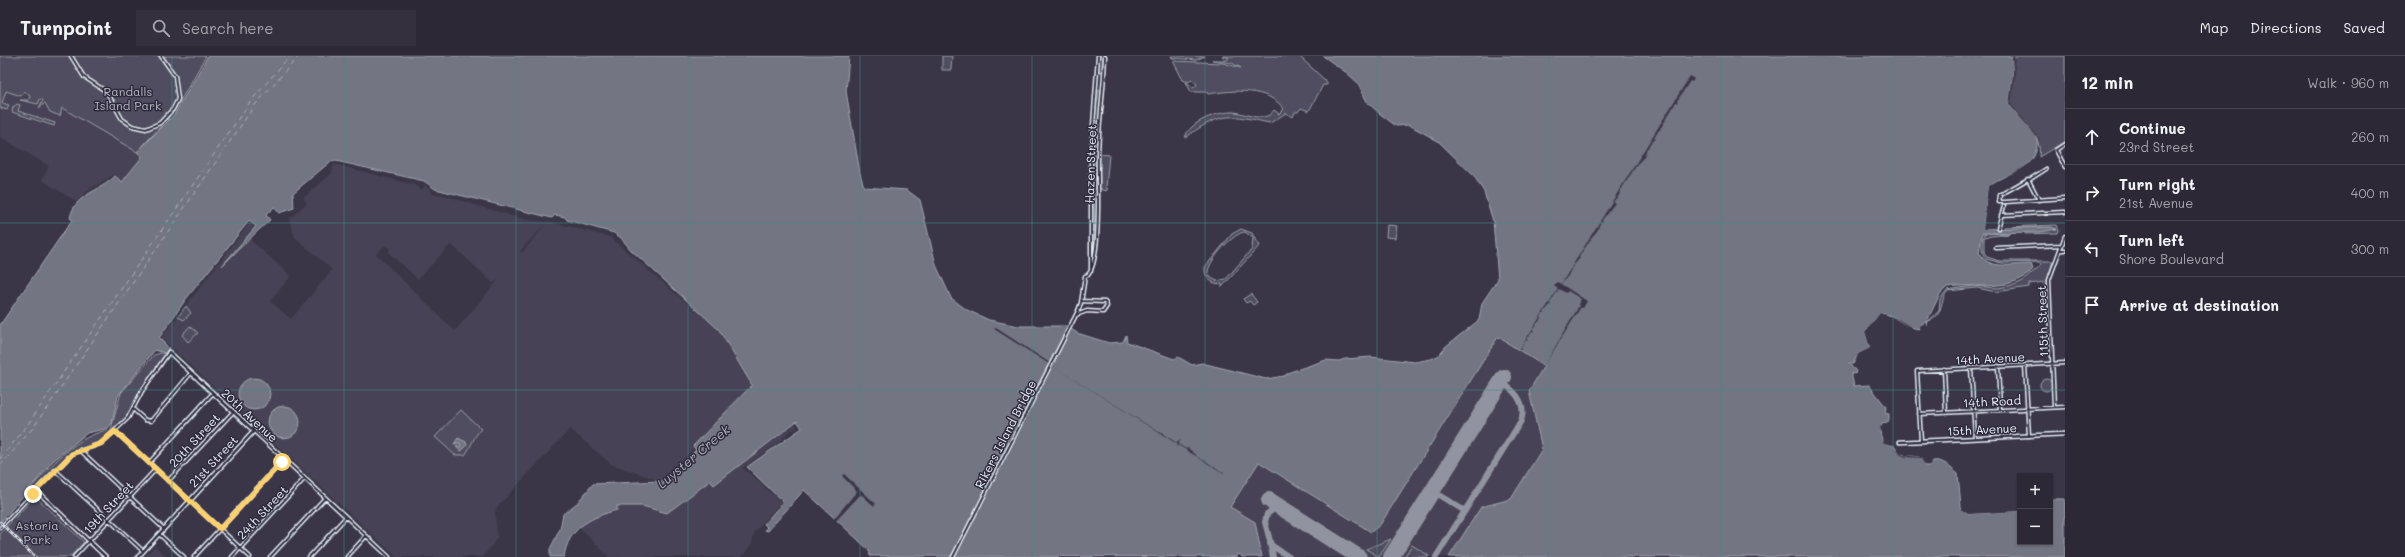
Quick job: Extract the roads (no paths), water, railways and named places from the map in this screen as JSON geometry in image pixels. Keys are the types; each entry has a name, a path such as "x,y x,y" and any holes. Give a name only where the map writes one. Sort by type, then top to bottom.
{"street":[{"path":"71,56 84,77 107,92 122,119 132,126 146,129 160,124 173,109 178,99 175,76 161,56"},
{"name":"Hazen Street","path":"1091,271 1091,153 1098,56"},
{"name":"Hazen Street","path":"1073,320 1081,301 1085,276 1091,271 1096,249 1098,153 1105,56"},
{"path":"2065,144 2056,150 2065,167"},
{"path":"2046,169 2029,180 2000,195 1999,202 2065,198"},
{"path":"2029,180 2039,200"},
{"path":"1998,228 2004,206"},
{"path":"2002,215 2065,212"},
{"name":"115th Street","path":"2054,408 2049,280 2065,236"},
{"path":"1996,248 2062,245"},
{"path":"2060,250 2065,250"},
{"path":"1076,315 1087,311 1103,312 1107,308 1106,302 1081,301"},
{"name":"Rikers Island Bridge","path":"953,557 1073,320"},
{"path":"0,528 72,454 100,444 128,418 142,391 169,352"},
{"name":"20th Avenue","path":"169,352 305,478 386,556 389,557"},
{"name":"14th Avenue","path":"1919,414 1917,370 2065,363"},
{"path":"2025,365 2029,436"},
{"path":"1998,366 2000,410"},
{"path":"1971,368 1975,438"},
{"path":"1944,369 1946,413"},
{"path":"133,409 150,421 191,373"},
{"path":"148,463 213,393"},
{"name":"14th Road","path":"1919,414 2065,407"},
{"name":"20th Street","path":"168,481 233,412"},
{"path":"1919,414 1921,441"},
{"path":"115,431 250,557"},
{"name":"21st Street","path":"138,557 254,431"},
{"name":"15th Avenue","path":"1900,442 2065,434"},
{"path":"80,450 164,529"},
{"path":"194,557 284,459"},
{"name":"19th Street","path":"74,557 156,469"},
{"path":"55,470 143,551"},
{"name":"24th Street","path":"232,557 305,478"},
{"path":"36,490 106,557"},
{"path":"270,557 326,498"},
{"path":"309,557 346,517"},
{"path":"159,534 184,557"},
{"path":"347,557 366,536"}],"water":[{"name":"Luyster Creek","path":"208,56 849,56 846,91 860,173 864,187 907,190 920,200 936,265 951,298 967,310 989,320 1018,326 1067,326 1077,333 1109,343 1123,342 1126,335 1127,342 1174,359 1178,357 1192,365 1202,363 1266,379 1284,376 1290,372 1326,360 1339,361 1345,359 1371,357 1415,362 1438,356 1445,347 1479,320 1482,303 1498,279 1493,221 1484,192 1474,176 1438,141 1409,125 1396,126 1379,113 1367,102 1358,83 1323,56 2012,56 2013,74 2009,104 2037,137 2037,148 2034,157 2029,163 1988,186 1983,229 2051,227 2057,229 2039,232 1982,233 1979,252 1988,262 2002,265 2031,264 2033,269 2025,276 2005,284 1993,286 1947,287 1940,294 1926,323 1925,322 1919,326 1920,329 1909,326 1886,314 1880,313 1865,332 1870,348 1858,354 1853,364 1849,364 1856,371 1855,374 1851,373 1854,386 1869,385 1886,407 1885,413 1889,414 1889,421 1882,424 1880,431 1883,443 1895,446 1901,454 1922,458 1925,466 1930,466 1933,461 1940,461 1958,474 1962,510 1968,514 2017,511 2017,545 2053,545 2053,499 2065,499 2065,557 1449,557 1481,507 1511,499 1542,449 1529,391 1544,366 1498,337 1380,525 1371,532 1259,462 1230,507 1255,522 1262,557 1242,557 1241,555 1237,554 1237,557 870,556 869,550 804,490 768,531 765,530 767,527 764,524 783,502 747,467 802,428 797,421 714,485 710,481 667,513 642,506 617,506 617,510 598,516 582,525 570,538 564,557 550,557 550,549 560,529 563,514 577,503 593,484 662,481 664,483 696,450 693,446 752,385 719,330 614,233 567,220 565,217 555,215 552,218 435,189 424,181 336,161 330,162 293,193 294,208 279,213 274,207 266,215 270,220 222,266 256,226 249,221 186,299 159,338 169,348 165,353 155,350 118,396 112,423 108,428 87,433 53,461 0,523 0,325 72,220 70,218 77,203 115,176 122,182 142,157 137,152 174,115"},
{"path":"251,378 257,378 266,382 270,394 266,406 257,410 251,410 242,406 238,397 238,391 242,382"},
{"path":"281,406 287,406 296,410 300,422 296,434 287,438 281,438 272,434 268,425 268,419 272,410"},
{"path":"458,438 466,442 467,446 461,451 456,447 461,446 460,443 454,444"}],"railway":[{"path":"0,522 35,557"}],"park label":[{"name":"Randalls Island Park","path":"128,98"},
{"name":"Astoria Park","path":"37,532"}]}
